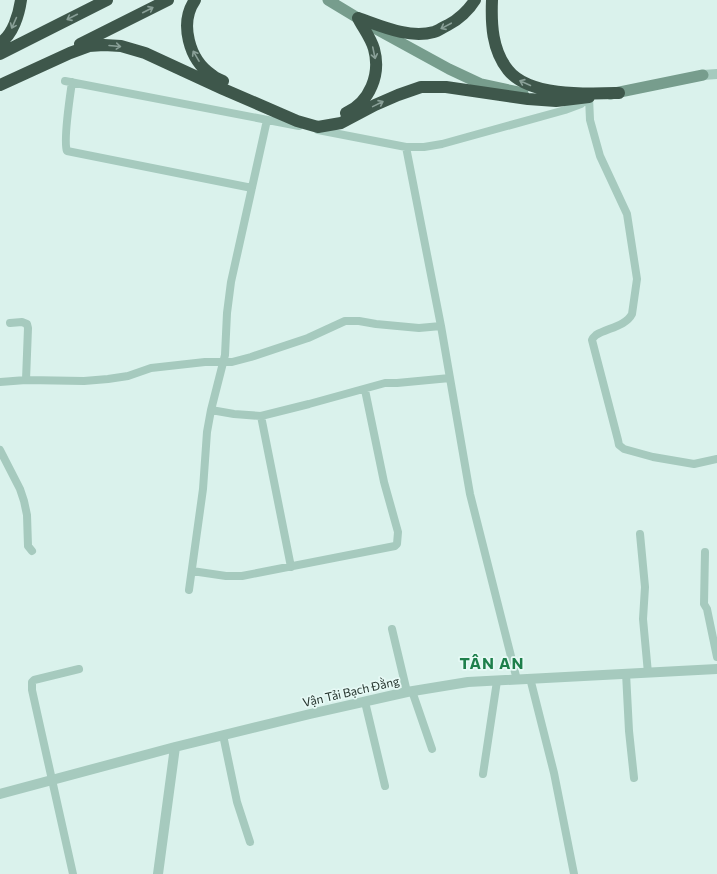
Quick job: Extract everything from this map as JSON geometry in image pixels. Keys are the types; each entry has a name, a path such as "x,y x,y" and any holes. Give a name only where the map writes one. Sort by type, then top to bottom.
{"highway":[{"path":"0,43 4,40 15,24 21,0"},
{"path":"0,54 107,0"},
{"path":"0,84 168,0"},
{"path":"195,0 192,4 188,20 187,33 192,50 200,64 211,75 298,115 319,120 338,117 354,109 367,96 374,81 376,63 374,49 358,18"},
{"path":"358,18 390,29 414,34 434,32 455,21 472,5 475,0"},
{"path":"492,0 492,31 496,46 508,72 520,80 537,88 586,94 619,93"},
{"path":"0,84 70,53 89,46 104,45 121,46 145,53 297,122 318,126 341,123 387,100 421,87 446,87 528,100 556,101 589,97"}],"main road":[{"path":"333,3 433,60 481,84 524,94 560,98 589,97 619,93 703,75"}],"street":[{"path":"703,75 717,74"},
{"path":"252,188 67,151 66,136 68,81 406,147 424,147 442,144 565,110 581,104 589,97"},
{"path":"589,97 590,120 600,156 626,210 632,240 637,279 630,319 596,335 592,340 618,440 624,449 652,457 694,464 717,459"},
{"path":"189,590 203,489 210,410 217,380 224,361 227,313 231,282 267,120"},
{"path":"406,147 441,326 470,494 517,680"},
{"path":"0,382 26,380 84,381 108,379 128,376 151,368 205,362 232,362 308,338 345,321 360,321 419,328 441,326"},
{"path":"10,323 22,322 27,324 26,380"},
{"path":"210,410 261,416 365,390 385,383 450,378"},
{"path":"192,571 226,576 242,576 395,546 397,544 398,532 384,482 365,390"},
{"path":"261,416 292,567"},
{"path":"0,450 24,501 27,515 28,546 32,550"},
{"path":"640,534 645,587 644,619 648,673"},
{"path":"705,552 704,604 707,609 717,657"},
{"path":"392,629 409,692 432,749"},
{"name":"Vận Tải Bạch Đằng","path":"0,794 223,735 409,692 468,682 717,669"},
{"path":"73,874 35,704 32,682 34,680 79,670"},
{"path":"626,673 629,731 634,778"},
{"path":"530,678 554,773 574,874"},
{"path":"483,774 497,681"},
{"path":"365,702 385,786"},
{"path":"223,735 237,802 250,842"},
{"path":"158,874 175,747"}],"district":[{"name":"TÂN AN","path":"492,663"}]}
